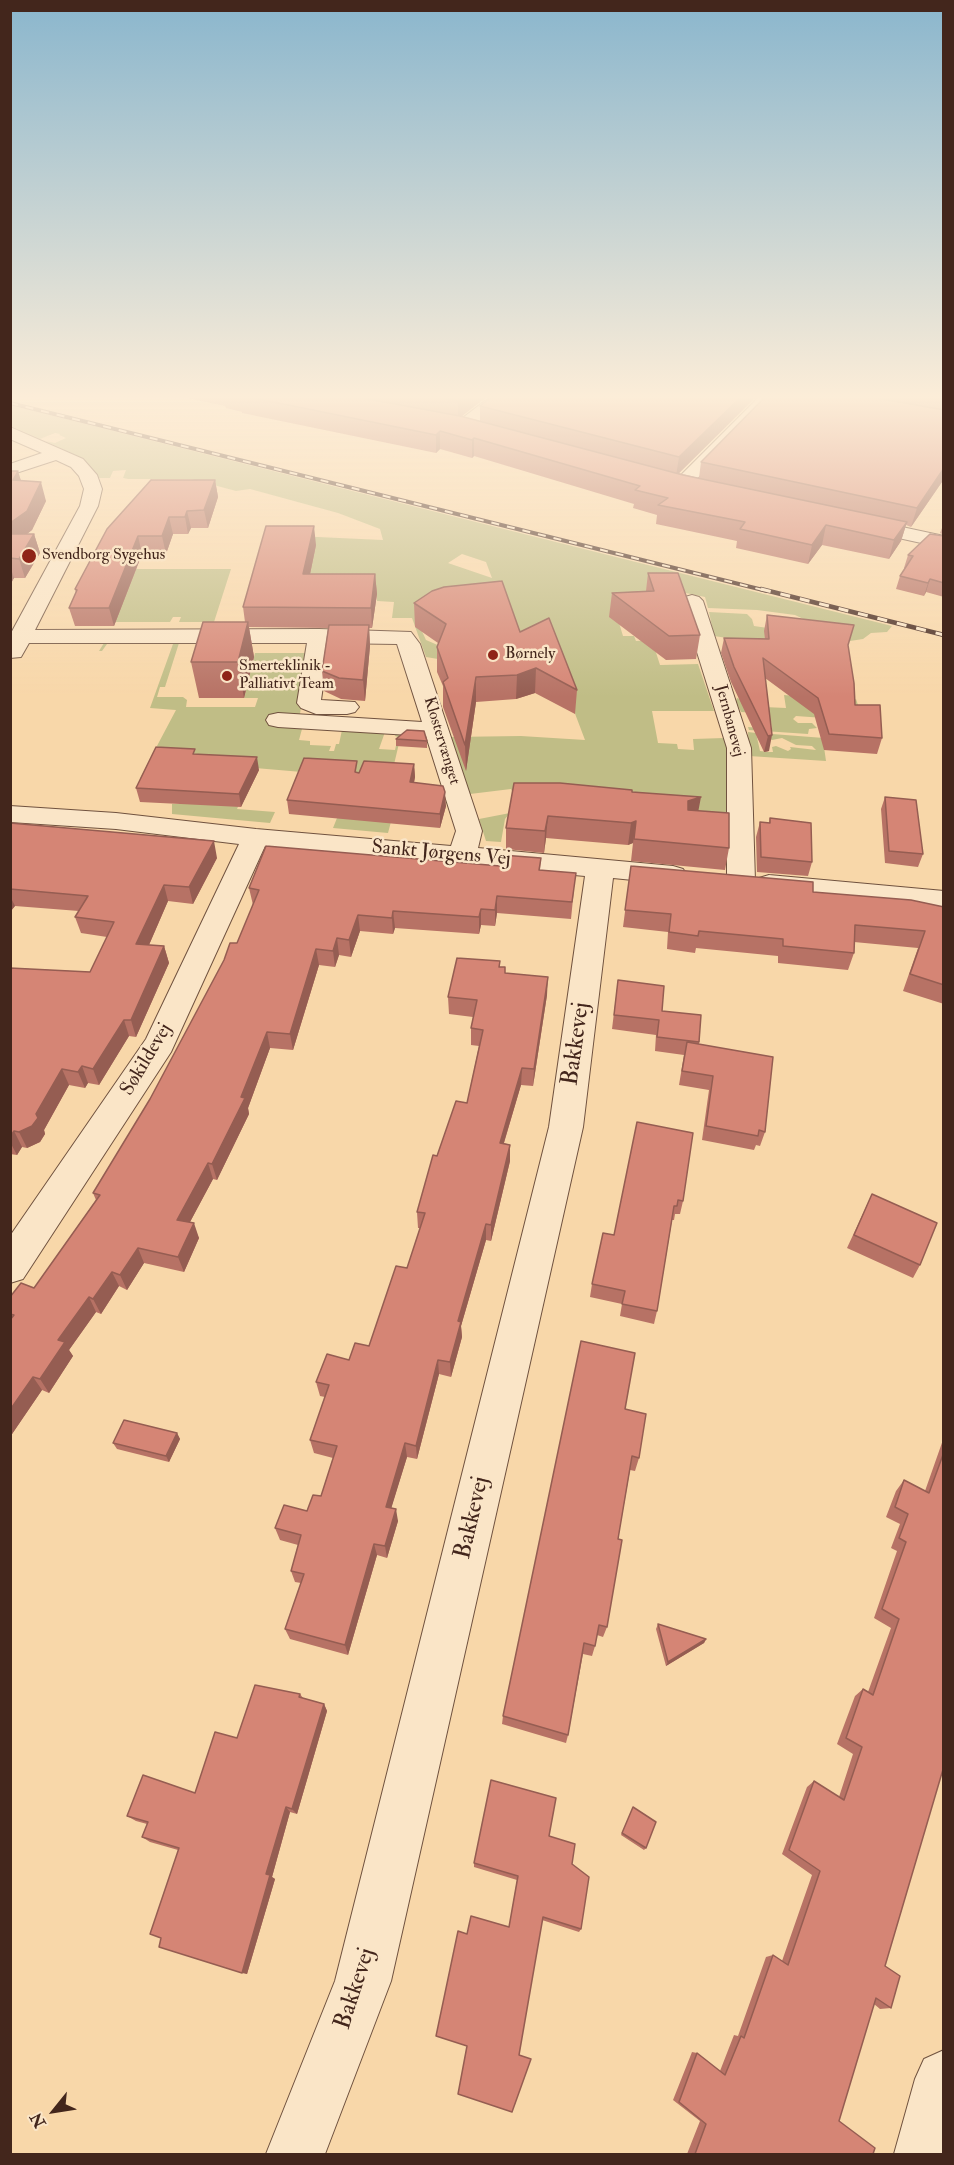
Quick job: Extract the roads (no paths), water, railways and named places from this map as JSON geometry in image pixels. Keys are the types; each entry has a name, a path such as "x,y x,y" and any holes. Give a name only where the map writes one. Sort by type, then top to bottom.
{"street":[{"path":"92,495 89,506 31,597 15,646 319,636 309,703 316,707 364,707"},
{"path":"840,520 944,542"},
{"name":"Jernbanevej","path":"692,602 739,748 741,774 717,879"},
{"name":"Klostervænget","path":"319,636 393,636 403,638 409,644 469,831 462,856"},
{"path":"278,720 423,729 437,727"},
{"name":"Sankt Jørgens Vej","path":"10,814 116,822 944,901"},
{"name":"Søkildevej","path":"10,1267 160,1044 256,837"},
{"name":"Bakkevej","path":"296,2154 363,1981 560,1150 567,1116 600,869"},
{"path":"923,2154 944,2079"}],"railway":[{"path":"381,495 767,591"},
{"path":"761,589 944,635"}],"place":[{"name":"Svendborg Sygehus","path":"29,556"},
{"name":"Børnely","path":"493,655"},
{"name":"Smerteklinik - Palliativt Team","path":"227,676"}]}
